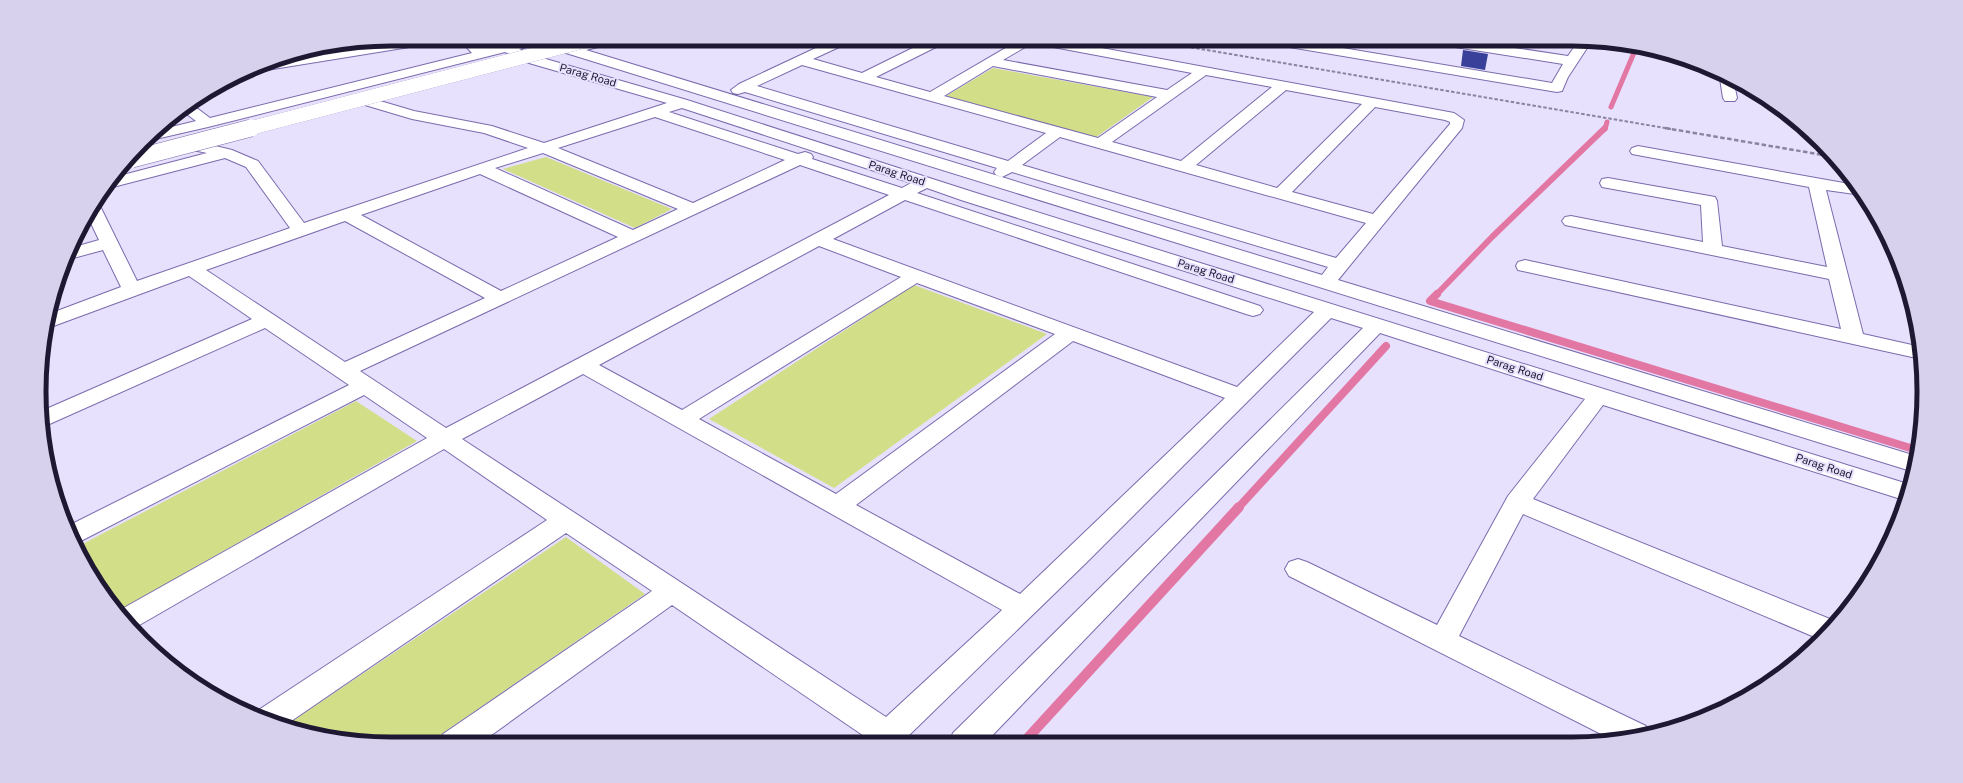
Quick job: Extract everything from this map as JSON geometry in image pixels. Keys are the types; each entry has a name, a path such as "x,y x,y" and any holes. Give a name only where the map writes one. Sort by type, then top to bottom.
{"street":[{"path":"281,64 390,46"},
{"path":"473,46 477,50 499,46"},
{"path":"161,134 513,46"},
{"path":"152,142 560,46"},
{"path":"131,165 534,60 564,46"},
{"path":"138,158 566,46"},
{"name":"Parag Road","path":"575,46 808,115 1332,275 1427,315 1909,462"},
{"path":"733,93 831,46"},
{"path":"863,78 927,46"},
{"path":"931,97 1019,46"},
{"path":"1069,46 1449,116 1457,120 1457,125 1332,275"},
{"path":"1308,46 1557,88 1561,77 1581,46"},
{"path":"1475,46 1572,61"},
{"name":"Parag Road","path":"505,48 534,60 682,103 967,196 1377,324 1902,491"},
{"path":"800,60 1377,221"},
{"path":"991,62 1169,95"},
{"path":"1100,144 1203,71"},
{"path":"1727,83 1730,98"},
{"path":"1184,167 1282,86"},
{"path":"370,102 412,115 487,129 545,148 693,209"},
{"path":"1280,194 1372,102"},
{"path":"54,320 191,269 481,168 682,103"},
{"path":"189,111 193,112 208,123"},
{"path":"655,112 1253,310"},
{"path":"967,196 1058,132"},
{"path":"200,147 226,153 252,164 301,231"},
{"path":"343,371 823,148"},
{"path":"1638,151 1852,190"},
{"path":"117,181 226,153"},
{"path":"481,168 634,237"},
{"path":"131,617 444,439 905,195 926,182"},
{"path":"1816,183 1853,338"},
{"path":"1608,184 1709,201 1713,250"},
{"path":"95,214 132,290"},
{"path":"347,215 500,298"},
{"path":"1572,221 1839,275"},
{"path":"819,240 1241,396"},
{"path":"76,252 108,243"},
{"path":"1525,266 1914,352"},
{"path":"191,269 672,591 881,737"},
{"path":"682,420 915,276"},
{"path":"886,737 1022,608 1329,309"},
{"path":"1411,335 1427,315"},
{"path":"47,417 267,320"},
{"path":"970,737 1377,324"},
{"path":"837,506 1070,333"},
{"path":"583,365 1022,608"},
{"path":"77,533 365,386"},
{"path":"1442,640 1517,502 1599,395"},
{"path":"1517,502 1823,628"},
{"path":"273,716 566,520"},
{"path":"1298,569 1627,732"},
{"path":"464,737 672,591"}],"green space":[{"path":"993,68 1153,97 1095,138 946,96"},
{"path":"546,157 672,209 635,228 503,169"},
{"path":"914,285 1047,334 834,488 709,419"},
{"path":"356,401 417,441 123,608 104,583 82,544"},
{"path":"566,537 645,594 437,737 392,737 346,734 291,722"}],"building":[{"path":"1463,50 1488,54 1485,70 1461,66"}],"waterway":[{"path":"1611,107 1634,52"},
{"path":"1605,129 1607,122"},
{"path":"1436,295 1492,237 1605,128"},
{"path":"1436,295 1430,301 1912,448"},
{"path":"1238,508 1386,346"},
{"path":"1029,737 1239,507"}],"railway":[{"path":"1183,46 1671,129"},
{"path":"1665,128 1823,155"}]}
